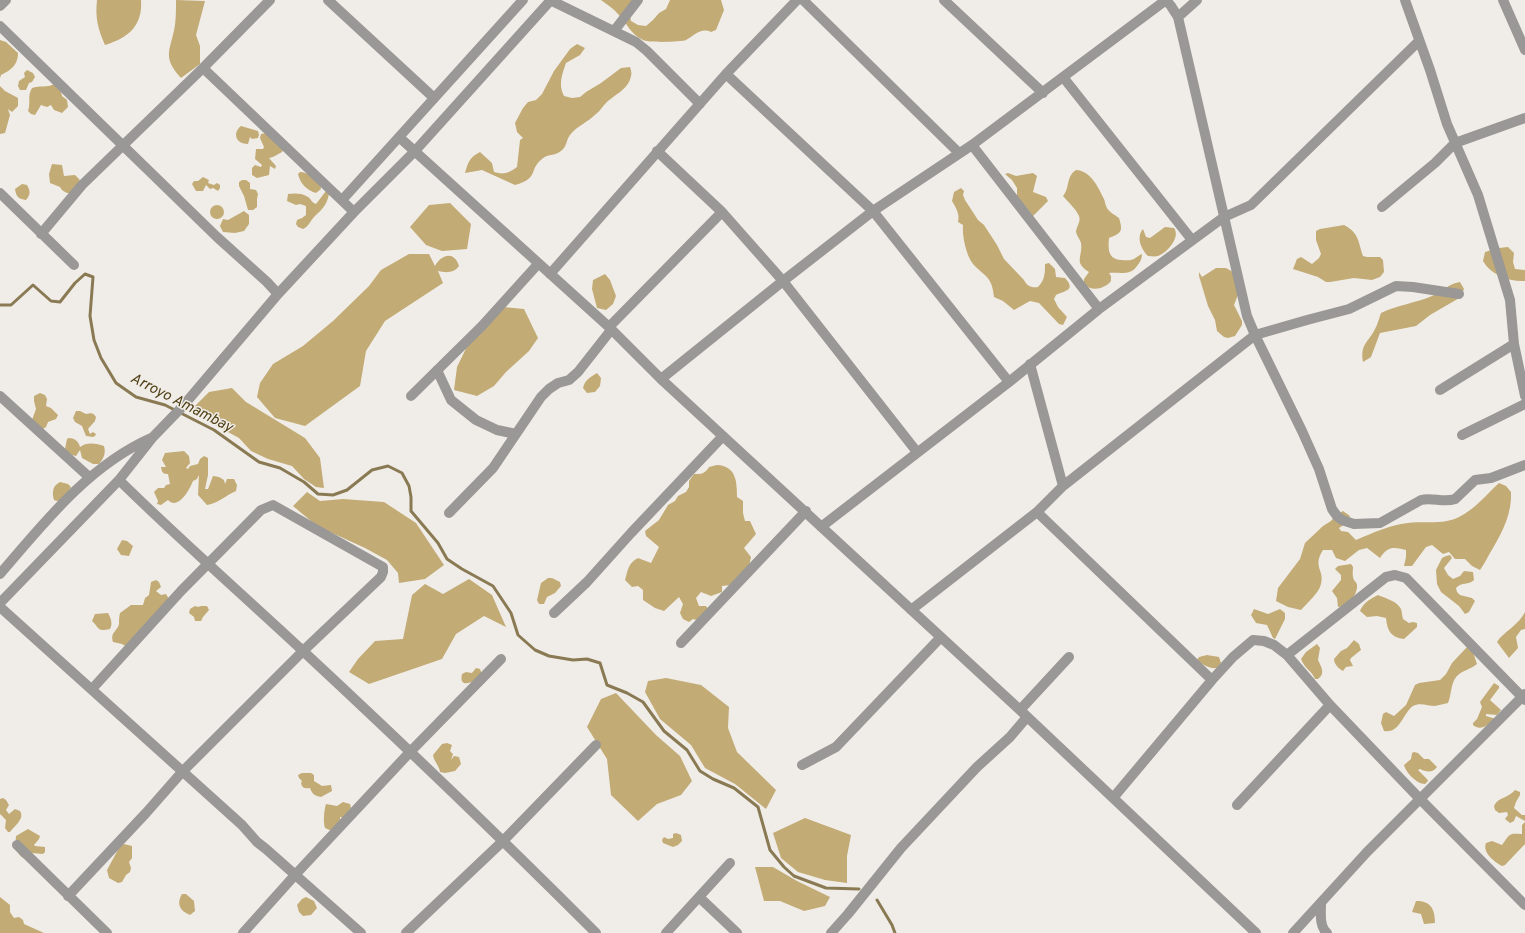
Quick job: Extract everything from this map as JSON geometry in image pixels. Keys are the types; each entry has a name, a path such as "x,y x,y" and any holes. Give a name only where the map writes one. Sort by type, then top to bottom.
{"street":[{"path":"0,6 6,0"},
{"path":"42,234 78,190 203,68 270,0"},
{"path":"328,0 433,97"},
{"path":"343,200 433,97 523,0"},
{"path":"0,603 119,480 153,437 173,417 278,294 354,212 415,151 550,0 636,42 700,104"},
{"path":"614,31 638,0"},
{"path":"550,274 726,74 797,0"},
{"path":"803,0 959,153"},
{"path":"944,0 1043,93"},
{"path":"661,379 783,280 873,211 972,145 1166,0 1178,17 1247,316 1302,431 1319,470 1332,508 1342,520 1354,524 1380,523 1421,500 1425,499 1439,501 1455,499 1475,480 1491,478 1525,465"},
{"path":"1178,17 1197,0"},
{"path":"1404,0 1430,70 1447,124 1478,195 1510,300 1514,344 1525,396"},
{"path":"1503,0 1525,50"},
{"path":"0,26 278,294"},
{"path":"821,527 1009,382 1099,309 1224,218 1251,205 1419,41"},
{"path":"203,68 354,212"},
{"path":"726,74 873,211 1009,382"},
{"path":"1063,78 1192,240"},
{"path":"1382,207 1435,163 1455,143 1525,118"},
{"path":"399,137 610,328 661,379 1024,714 1256,933"},
{"path":"972,145 1099,309"},
{"path":"657,151 722,212 783,280 917,452"},
{"path":"0,193 74,265"},
{"path":"449,513 493,468 541,397 549,389 558,383 569,380 578,372 610,328 722,212"},
{"path":"411,396 482,326 538,264"},
{"path":"911,610 1037,512 1063,486 1255,335 1349,309 1396,286 1414,287 1459,294"},
{"path":"1440,390 1514,344"},
{"path":"1030,364 1063,486"},
{"path":"437,370 451,400 476,420 497,430 516,434"},
{"path":"0,396 89,477"},
{"path":"1462,435 1525,404"},
{"path":"554,613 587,582 631,533 723,436"},
{"path":"0,574 35,533 89,477 118,455 153,437"},
{"path":"119,480 164,525 208,563 410,752 596,933"},
{"path":"68,896 146,813 182,772 303,651 381,576 383,572 382,567 273,506 261,510 181,590 92,689"},
{"path":"681,643 806,512"},
{"path":"1037,512 1212,680"},
{"path":"1287,655 1386,577 1395,576 1406,578 1524,697 1419,798 1366,852 1293,933"},
{"path":"0,607 242,825 257,842 361,933"},
{"path":"802,765 836,747 941,637"},
{"path":"1113,798 1233,657 1253,640 1264,641 1274,645 1287,655 1330,705 1525,906"},
{"path":"832,933 901,848 977,767 1010,737 1024,714 1069,657"},
{"path":"243,933 410,752 501,659"},
{"path":"1237,805 1330,705"},
{"path":"406,933 503,841 596,745"},
{"path":"17,845 107,933"},
{"path":"666,933 730,863"},
{"path":"699,897 738,933"},
{"path":"1321,903 1321,920 1324,932"}],"shaded area":[{"path":"97,0 141,0 141,9 137,24 121,39 105,45 96,12"},
{"path":"176,0 205,1 196,35 200,46 200,64 181,78 171,64 169,58 175,25"},
{"path":"601,0 642,0 630,16 631,21 638,25 646,26 659,13 666,9 670,0 721,0 724,10 716,30 711,32 704,30 701,31 683,41 651,42 643,40 635,35 621,17"},
{"path":"0,40 6,42 18,53 18,57 11,69 1,75 0,78"},
{"path":"577,44 585,48 580,55 566,63 561,83 564,96 572,98 580,97 621,68 630,67 630,81 627,85 606,103 593,117 573,132 559,153 546,156 542,159 535,167 533,174 528,180 515,185 482,170 465,173 470,160 480,152 492,163 494,172 506,173 517,167 520,140 523,138 517,132 515,123 528,102 536,100 542,94 554,71 570,49"},
{"path":"27,70 33,73 35,77 32,82 29,83 26,90 20,90 18,86 19,81 25,77 24,73"},
{"path":"54,84 61,92 62,96 67,100 68,107 62,113 54,110 51,105 47,107 41,105 35,115 31,114 28,111 32,88"},
{"path":"0,86 5,91 18,98 18,106 12,112 8,109 10,115 5,133 0,134"},
{"path":"241,126 258,131 258,138 252,139 250,137 248,144 244,144 238,140 236,135"},
{"path":"266,133 284,148 282,152 269,158 276,166 275,169 270,166 269,175 257,178 252,175 252,168 255,165 261,167 262,165 255,159 256,149 263,149 264,147 260,138 261,134"},
{"path":"52,164 62,165 64,176 75,175 79,179 82,185 74,194 66,192 60,187 50,183 49,174"},
{"path":"1076,170 1090,176 1104,199 1108,210 1119,218 1121,229 1119,233 1109,238 1109,250 1111,256 1121,260 1129,260 1142,254 1138,265 1131,271 1124,273 1109,273 1111,276 1111,281 1102,288 1094,289 1084,284 1084,279 1089,272 1081,265 1080,262 1081,243 1076,231 1079,216 1063,196 1067,189 1071,175"},
{"path":"300,172 308,174 320,182 321,189 316,193 306,188 299,177 298,174"},
{"path":"1008,173 1016,176 1033,173 1037,176 1033,192 1046,197 1048,201 1033,216 1017,196 1017,188 1012,180 1005,174"},
{"path":"203,177 209,180 208,183 214,185 217,183 220,185 218,191 213,188 210,189 206,185 203,191 196,191 192,184 194,181 198,181"},
{"path":"246,180 250,183 250,189 256,190 258,194 257,207 253,210 248,210 239,186 239,182"},
{"path":"22,184 27,185 29,190 29,195 26,200 18,197 15,192 15,189"},
{"path":"961,188 964,191 963,195 965,200 978,220 984,225 1004,259 1026,284 1031,287 1038,287 1045,273 1045,264 1049,263 1055,269 1056,277 1065,278 1068,282 1070,286 1068,290 1056,295 1054,299 1058,307 1067,317 1063,325 1059,324 1039,303 1030,301 1014,310 1003,301 994,297 990,281 973,264 966,251 963,225 958,222 958,214 952,201 954,192"},
{"path":"326,191 329,194 323,208 314,217 309,225 303,229 298,227 296,224 297,220 306,215 306,206 300,204 296,205 287,201 288,194 296,193 304,195 316,204"},
{"path":"450,203 471,224 467,249 442,251 426,245 410,227 429,205"},
{"path":"214,205 220,205 224,209 224,215 220,219 214,219 210,215 210,209"},
{"path":"244,211 249,215 249,224 244,231 235,233 223,232 220,226 223,219 228,220"},
{"path":"1344,225 1355,234 1363,256 1380,257 1383,260 1384,272 1380,277 1372,280 1354,278 1326,282 1318,277 1293,269 1297,259 1301,257 1312,264 1319,258 1321,254 1316,240 1316,231"},
{"path":"1165,227 1174,228 1176,232 1176,236 1172,244 1162,254 1157,256 1148,256 1140,243 1141,232 1143,229 1146,237 1150,238"},
{"path":"1508,247 1514,253 1513,262 1515,269 1525,270 1525,281 1501,277 1486,266 1483,261 1485,252"},
{"path":"409,254 429,254 435,266 444,257 451,256 457,261 459,266 450,272 438,271 443,283 385,321 366,351 360,386 305,426 275,418 257,397 260,383 273,364 303,346 333,321 369,286 381,270"},
{"path":"1216,268 1226,268 1233,272 1239,292 1234,305 1242,321 1242,325 1235,336 1228,338 1224,337 1217,331 1215,320 1208,306 1199,276 1199,272 1202,277"},
{"path":"605,274 610,280 616,296 613,304 606,310 597,308 592,289 593,280"},
{"path":"1460,282 1464,289 1461,297 1430,315 1416,326 1380,333 1371,357 1363,362 1362,356 1365,344 1376,327 1381,313 1426,298 1436,294 1452,284"},
{"path":"503,307 524,309 538,338 529,351 506,372 494,386 477,396 454,390 457,367 474,332"},
{"path":"597,373 601,378 600,386 595,392 587,393 583,388 586,381"},
{"path":"232,388 246,402 305,438 320,458 324,488 316,487 304,479 292,466 268,459 251,451 239,438 191,412 209,392"},
{"path":"40,393 45,395 47,399 46,406 51,408 58,415 56,419 48,422 46,427 43,429 36,426 32,420 36,409 34,396"},
{"path":"76,411 86,414 92,413 95,415 95,421 88,429 90,434 93,432 96,434 95,436 86,436 82,426 75,422 73,418"},
{"path":"69,438 79,443 80,447 85,444 98,444 104,446 104,455 99,464 93,464 82,458 80,450 76,456 72,455 65,449 67,439"},
{"path":"184,451 189,456 190,463 186,468 188,469 190,466 198,464 200,459 204,456 208,458 208,475 205,489 208,489 213,476 224,480 225,484 227,479 234,479 237,485 236,491 215,503 207,505 198,495 199,475 197,479 193,481 180,501 172,503 168,500 161,505 157,504 158,501 154,492 158,488 164,488 166,485 170,484 168,474 163,473 161,467 166,467 162,460 165,453"},
{"path":"717,465 728,468 732,471 737,485 737,497 743,501 745,521 750,521 756,534 744,548 751,557 748,571 744,579 736,584 722,586 722,592 711,596 701,592 696,598 699,606 706,606 712,615 700,621 693,619 689,622 683,619 680,613 683,604 679,597 664,611 655,608 643,600 643,590 638,586 632,587 625,580 632,562 638,558 651,563 659,547 646,536 645,531 659,520 668,505 675,501 678,496 686,492 689,487 689,481 694,474 703,473 709,467"},
{"path":"60,482 68,484 71,487 60,502 54,500 53,492 55,486"},
{"path":"1499,483 1506,486 1511,492 1510,507 1506,522 1500,535 1480,570 1472,566 1465,559 1455,559 1449,552 1443,554 1432,545 1426,547 1412,566 1404,566 1406,550 1401,549 1388,549 1380,558 1367,548 1359,550 1345,561 1336,558 1332,550 1323,550 1319,561 1322,579 1320,587 1301,610 1288,607 1276,601 1278,588 1300,559 1305,543 1336,515 1343,511 1350,516 1347,523 1339,528 1341,531 1348,532 1356,540 1401,524 1414,522 1440,522 1459,517 1480,502"},
{"path":"307,492 320,501 343,499 384,502 416,523 444,565 425,579 399,583 398,573 387,560 317,526 293,506"},
{"path":"122,540 127,541 133,546 129,556 121,555 117,549"},
{"path":"1450,555 1452,558 1444,568 1448,575 1453,579 1460,576 1464,571 1473,572 1474,580 1472,582 1460,585 1456,588 1460,595 1472,598 1475,601 1469,612 1465,614 1459,606 1441,592 1437,584 1436,570 1442,558"},
{"path":"1351,564 1353,567 1353,578 1357,585 1356,593 1348,603 1338,607 1337,598 1332,591 1341,580 1341,575 1335,569 1338,566"},
{"path":"548,578 552,578 560,582 561,586 555,593 547,597 544,604 539,604 537,600 541,583"},
{"path":"469,579 492,595 506,627 484,616 456,634 442,659 369,684 349,672 358,659 375,641 403,639 412,595 425,584 443,594"},
{"path":"156,580 159,582 161,587 156,591 161,595 166,594 169,599 129,648 122,644 113,642 112,636 118,627 120,613 131,605 143,605 145,598 149,595 151,582"},
{"path":"1378,595 1397,604 1401,609 1403,619 1409,623 1417,623 1417,627 1404,639 1396,637 1390,633 1386,618 1377,616 1367,617 1360,611 1367,602"},
{"path":"195,606 207,606 209,610 201,621 195,621 194,617 189,613 190,609"},
{"path":"1254,609 1268,614 1280,609 1285,613 1285,619 1275,639 1273,638 1267,625 1256,623 1251,615"},
{"path":"1525,612 1525,629 1521,630 1516,637 1518,648 1509,658 1497,642 1519,621"},
{"path":"108,613 111,621 111,627 110,629 100,630 92,621 95,614"},
{"path":"1354,640 1359,644 1361,650 1350,660 1353,666 1346,667 1343,671 1337,666 1334,659"},
{"path":"1317,644 1320,648 1318,660 1322,674 1318,679 1315,679 1301,659 1306,652"},
{"path":"1467,647 1473,652 1477,664 1457,676 1453,682 1448,703 1435,706 1421,704 1413,706 1398,726 1389,731 1384,731 1381,723 1383,714 1386,712 1394,716 1406,705 1415,685 1440,680 1446,674 1452,663"},
{"path":"1207,655 1219,657 1221,663 1217,668 1212,668 1202,664 1197,660 1199,657"},
{"path":"476,668 480,669 483,677 468,683 463,682 461,679 462,674 466,672 472,673"},
{"path":"666,678 701,685 729,707 728,728 737,752 776,790 766,809 735,784 705,768 691,745 660,719 645,692 648,681"},
{"path":"1494,683 1499,686 1499,688 1490,700 1501,710 1497,715 1486,714 1486,716 1496,719 1482,727 1476,727 1473,723 1477,719 1482,707 1480,702"},
{"path":"616,693 656,735 680,756 692,781 681,795 657,804 638,821 611,795 607,759 587,727 601,699"},
{"path":"447,743 452,745 450,751 453,754 451,760 454,756 459,757 461,764 455,771 445,773 440,772 433,755 442,744"},
{"path":"1412,753 1418,753 1424,759 1429,759 1437,767 1431,771 1418,770 1428,781 1425,784 1422,784 1412,778 1404,765 1411,759"},
{"path":"302,773 311,773 314,775 314,781 322,786 331,785 332,791 321,797 315,795 310,788 305,788 302,786 302,781 298,775"},
{"path":"1515,790 1520,792 1520,795 1514,808 1522,815 1525,815 1525,821 1516,816 1514,821 1510,823 1505,819 1508,815 1507,812 1499,813 1495,810 1494,806 1498,801 1510,795"},
{"path":"3,798 9,805 6,810 9,814 15,809 20,811 21,814 19,822 10,832 8,832 5,828 6,820 0,814 0,799"},
{"path":"343,802 350,804 351,808 344,818 340,817 340,822 332,831 325,828 324,816 326,804 337,806"},
{"path":"805,818 851,835 847,856 847,883 825,880 798,872 781,858 773,833"},
{"path":"1525,822 1525,844 1505,865 1502,866 1487,854 1485,847 1486,843 1492,841 1502,845 1510,835 1522,834 1522,825"},
{"path":"28,829 40,836 34,845 45,847 45,852 43,854 32,853 25,859 18,852 16,836"},
{"path":"676,833 681,835 682,841 678,845 673,847 663,843 662,840 664,837 668,839 673,838 673,834"},
{"path":"124,844 132,846 132,858 129,862 131,868 130,872 126,875 122,882 118,883 109,878 107,870 120,846"},
{"path":"755,867 773,867 797,881 830,897 825,906 804,911 780,901 764,901"},
{"path":"182,894 186,894 194,901 195,911 190,915 180,907 179,901"},
{"path":"0,897 10,905 10,912 14,918 19,917 23,920 24,924 44,933 0,933"},
{"path":"306,897 314,901 317,908 311,915 303,916 299,912 297,905"},
{"path":"1416,901 1429,904 1433,910 1435,923 1424,924 1421,914 1412,912"}],"waterway":[{"name":"Arroyo Amambay","path":"0,305 11,305 33,285 51,301 60,302 75,283 85,274 93,277 90,316 94,340 101,358 116,383 136,397 165,405 214,430 259,462 280,468 304,482 318,494 333,495 347,490 372,470 388,466 402,473 409,486 411,511 438,543 447,559 493,586 511,613 518,635 535,650 549,656 573,660 587,659 600,663 607,685 627,693 643,702 664,731 687,750 700,771 713,779 734,788 758,807 770,850 784,867 794,876 826,888 859,889"},
{"name":"Arroyo Amambay","path":"877,900 895,933"}]}
